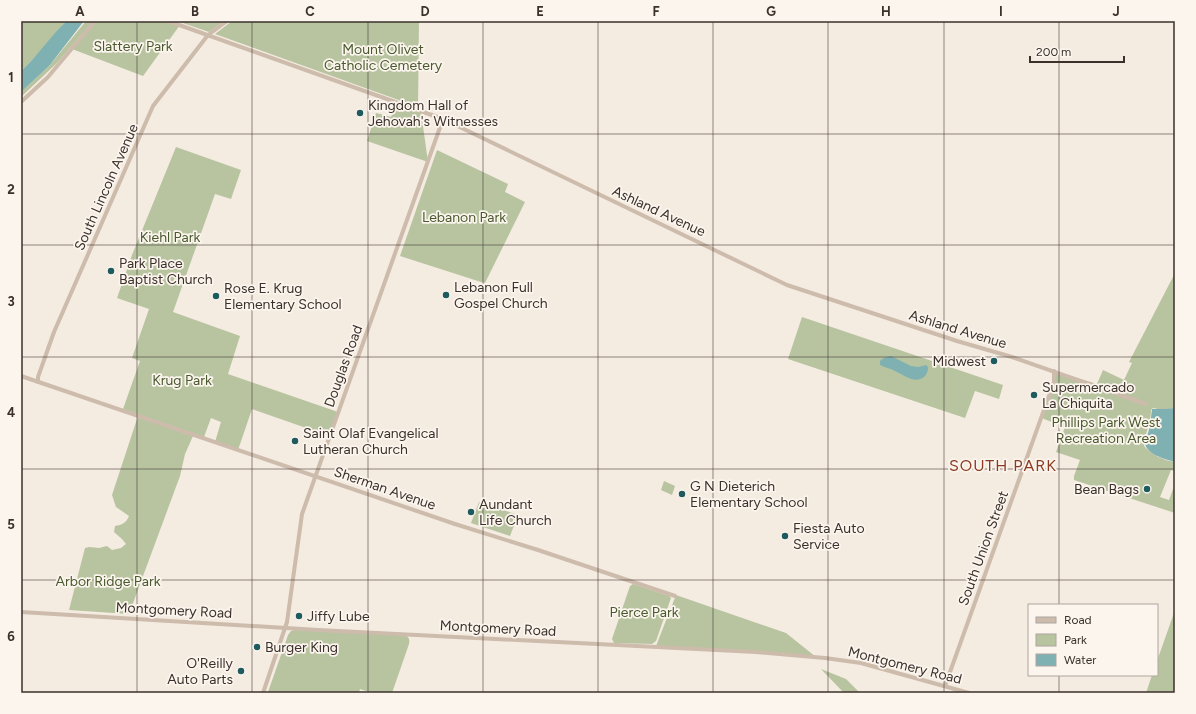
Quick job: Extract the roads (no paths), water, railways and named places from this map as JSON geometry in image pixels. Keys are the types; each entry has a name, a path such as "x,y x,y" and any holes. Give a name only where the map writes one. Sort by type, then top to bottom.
{"street":[{"path":"21,102 48,77 95,21"},
{"name":"Ashland Avenue","path":"168,21 443,119 787,285 1054,371 1146,404"},
{"name":"South Lincoln Avenue","path":"38,382 38,376 54,332 154,106 208,35 227,21"},
{"name":"Douglas Road","path":"263,693 286,627 302,514 443,119"},
{"name":"South Union Street","path":"945,686 1026,464 1054,382 1054,371"},
{"name":"Sherman Avenue","path":"21,376 675,596"},
{"name":"Montgomery Road","path":"21,612 318,630 699,649 810,657 861,663 969,693"}],"water":[{"path":"67,21 84,21 49,66 21,92 21,71"},
{"path":"891,356 911,366 918,367 926,365 928,367 927,373 918,380 906,377 880,365 881,360"},
{"path":"1175,408 1175,462 1153,454 1145,444 1150,426 1152,409"}],"place":[{"name":"Kingdom Hall of Jehovah's Witnesses","path":"360,113"},
{"name":"Park Place Baptist Church","path":"111,271"},
{"name":"Lebanon Full Gospel Church","path":"446,295"},
{"name":"Rose E. Krug Elementary School","path":"216,296"},
{"name":"Midwest","path":"994,361"},
{"name":"Supermercado La Chiquita","path":"1034,395"},
{"name":"Saint Olaf Evangelical Lutheran Church","path":"295,441"},
{"name":"Bean Bags","path":"1147,489"},
{"name":"G N Dieterich Elementary School","path":"682,494"},
{"name":"Aundant Life Church","path":"471,512"},
{"name":"Fiesta Auto Service","path":"785,536"},
{"name":"Jiffy Lube","path":"299,616"},
{"name":"Burger King","path":"257,647"},
{"name":"O'Reilly Auto Parts","path":"241,671"}],"district":[{"name":"SOUTH PARK","path":"1003,465"}],"park label":[{"name":"Slattery Park","path":"133,46"},
{"name":"Mount Olivet Catholic Cemetery","path":"383,58"},
{"name":"Lebanon Park","path":"464,217"},
{"name":"Kiehl Park","path":"170,237"},
{"name":"Krug Park","path":"182,380"},
{"name":"Phillips Park West Recreation Area","path":"1106,430"},
{"name":"Arbor Ridge Park","path":"108,581"},
{"name":"Pierce Park","path":"644,612"}]}
